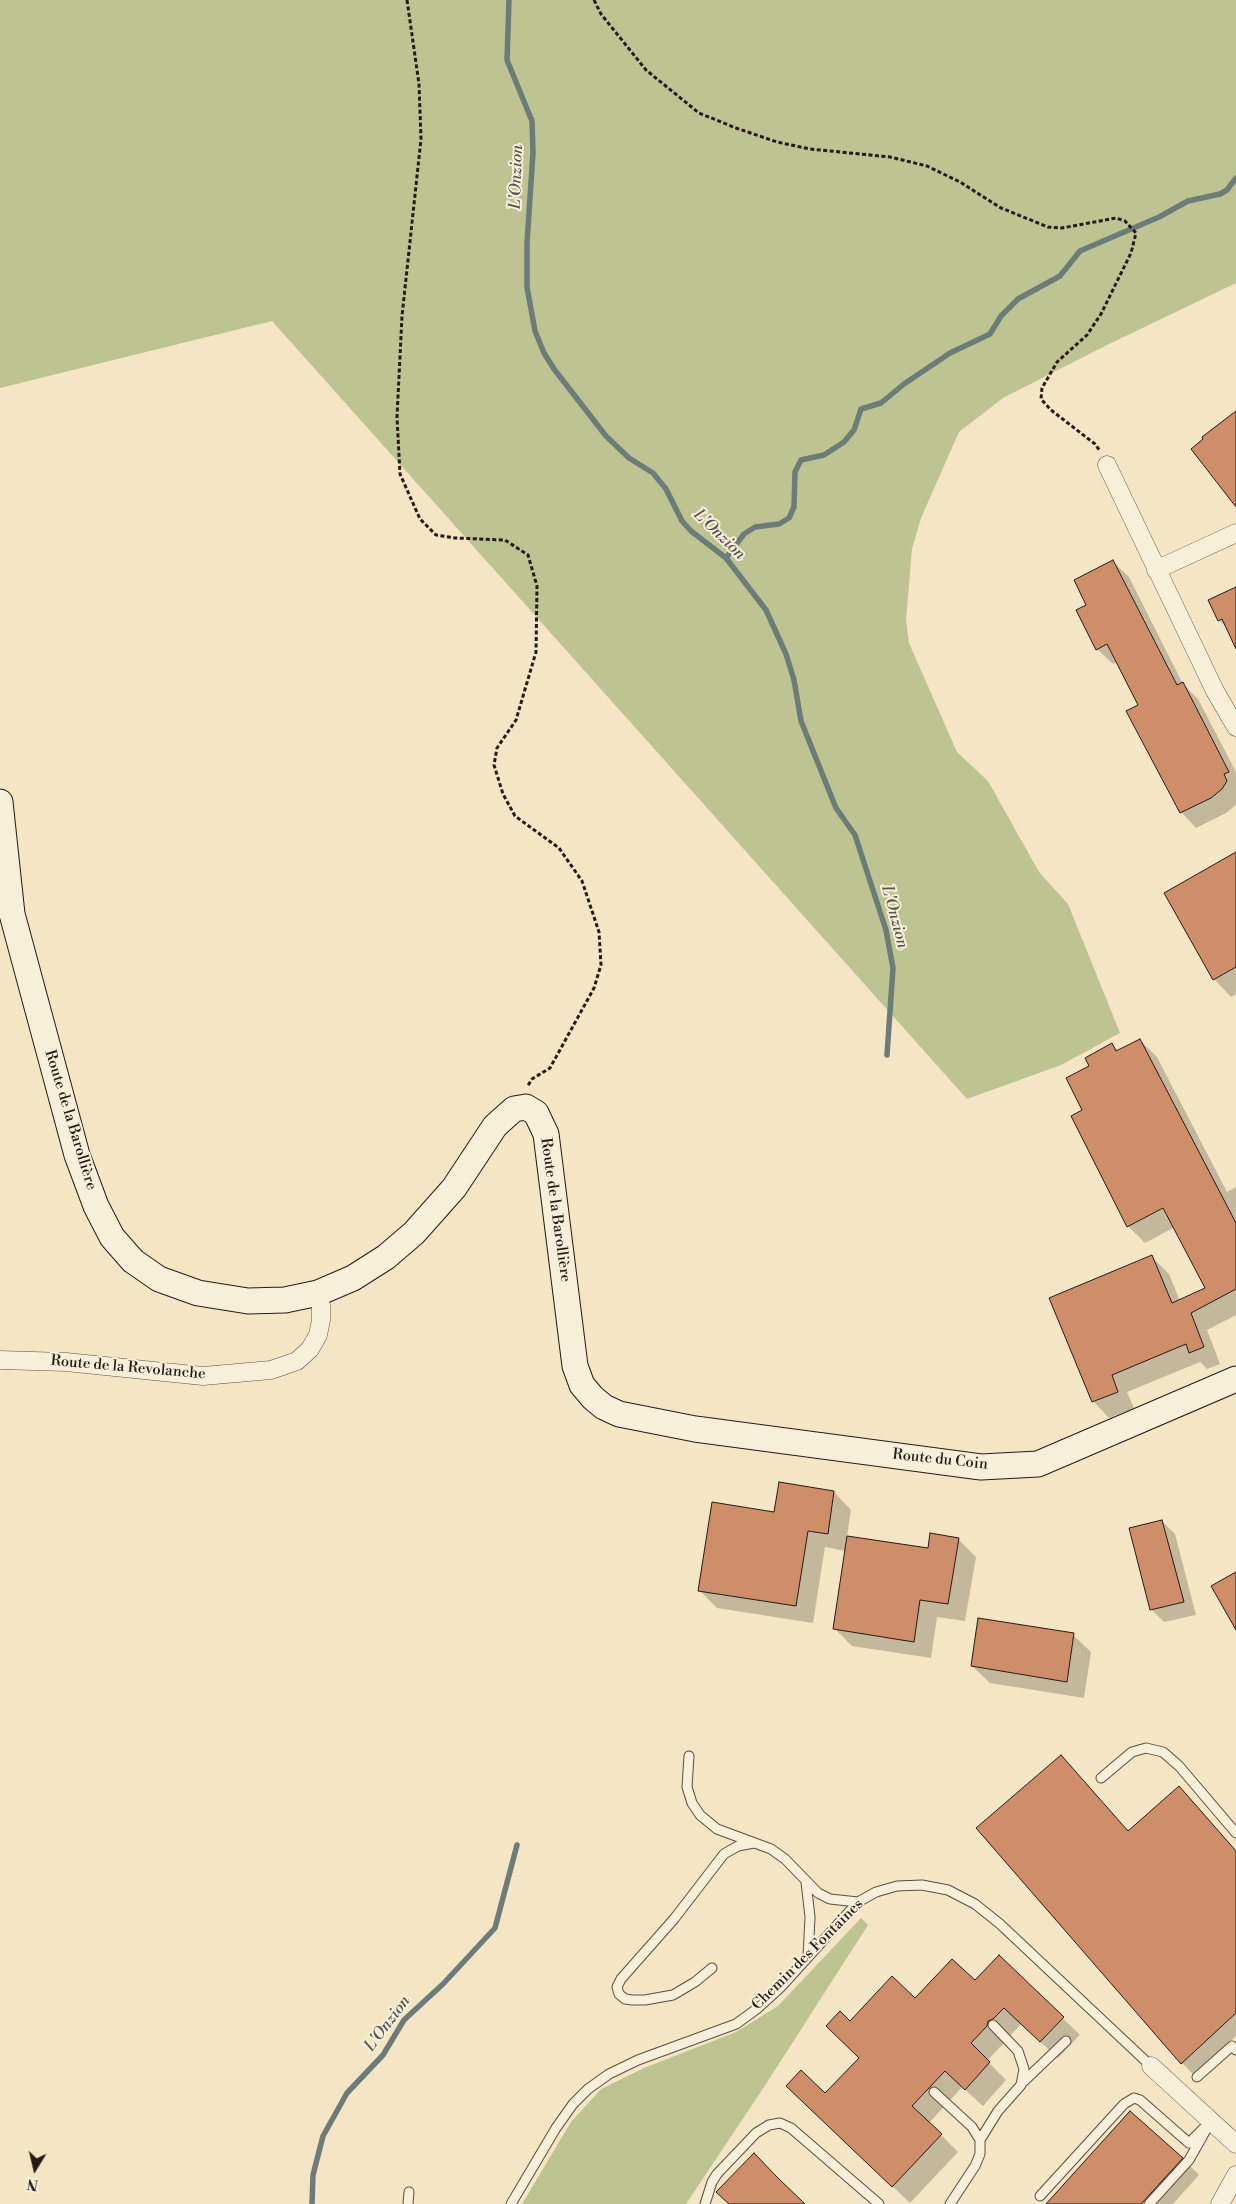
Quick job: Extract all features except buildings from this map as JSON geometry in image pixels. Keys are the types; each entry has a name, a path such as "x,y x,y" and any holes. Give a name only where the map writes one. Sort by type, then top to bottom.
{"main road":[{"name":"Route de la Barollière","path":"0,802 12,914 77,1155 96,1206 112,1236 133,1261 159,1279 198,1293 248,1301 285,1300 318,1292 353,1278 386,1257 414,1233 454,1188 494,1126 514,1109 526,1107 536,1113 546,1134 575,1366 582,1385 599,1403 619,1414 688,1428"},
{"name":"Route du Coin","path":"688,1428 980,1467 1038,1464 1236,1379"}],"street":[{"path":"1107,465 1215,691 1236,727"},
{"path":"1156,570 1236,534"},
{"name":"Route de la Revolanche","path":"0,1360 66,1362 203,1376 271,1370 298,1361 310,1349 318,1335 321,1320 322,1306 318,1292"},
{"name":"Chemin des Fontaines","path":"1151,2066 1236,2144"},
{"path":"1220,2204 1236,2175"}],"lane":[{"path":"1100,1778 1132,1752 1146,1748 1162,1752 1179,1766 1236,1833"},
{"path":"689,1756 687,1787 692,1803 700,1815 717,1829 771,1849 785,1859 818,1893 830,1899 858,1902"},
{"path":"712,1968 695,1982 673,1995 645,2000 625,1999 619,1994 617,1987 674,1919 724,1854 738,1846 754,1843"},
{"path":"806,1882 810,1917 808,1958"},
{"name":"Chemin des Fontaines","path":"511,2204 572,2104 588,2089 609,2074 638,2060 736,2024 764,2003 808,1958 858,1902 876,1892 897,1886 922,1885 948,1890 975,1904 1000,1924 1151,2066"},
{"path":"993,2025 1018,2051 1024,2069 1020,2084"},
{"path":"980,2140 998,2111 1020,2084 1066,2041"},
{"path":"1197,2077 1232,2046 1236,2050"},
{"path":"934,2092 972,2127 980,2140 980,2154 975,2166 950,2204"},
{"path":"1040,2196 1130,2100 1134,2098 1140,2100 1189,2143 1211,2121"},
{"path":"1149,2204 1189,2160 1211,2121"},
{"path":"705,2204 712,2182 717,2174 756,2133 769,2125 780,2123 791,2128 879,2204"},
{"path":"408,2204 410,2192"}],"path":[{"path":"407,0 419,84 422,139 402,316 396,417 400,474 420,519 436,535 455,538 505,540 528,555 537,586 536,652 516,720 497,748 494,764 503,794 515,816 559,848 582,881 598,932 601,965 594,988 550,1068 532,1079 514,1109"},
{"path":"594,0 600,14 646,70 699,113 777,142 810,149 890,158 927,166 960,182 1002,208 1048,227 1062,228 1116,218 1126,221 1136,233 1131,253 1101,314 1087,335 1057,362 1042,388 1041,399 1051,410 1095,444 1107,465"}],"green space":[{"path":"0,0 1236,0 1236,283 1003,398 959,432 921,518 912,549 906,620 909,643 957,752 988,781 1039,872 1068,904 1120,1033 1061,1065 967,1099 272,321 0,388"},
{"path":"861,1918 868,1925 686,2204 522,2204 571,2122 601,2089 644,2068 736,2032 778,2006"}],"waterway":[{"name":"L'Onzion","path":"509,0 507,60 532,121 533,153 527,243 527,287 535,331 544,353 554,369 606,436 629,458 653,473 666,489 682,521 691,531 726,558 766,610 786,654 794,680 801,721 836,808 855,835 886,930 893,968 887,1055"},
{"path":"726,558 744,534 755,527 779,524 789,518 794,507 795,472 801,460 824,455 844,442 854,430 861,409 881,403 904,384 950,353 990,334 1001,316 1018,299 1060,276 1080,251 1159,217 1188,201 1220,194 1227,190 1236,178"},
{"name":"L'Onzion","path":"312,2204 313,2175 323,2136 347,2093 383,2055 404,2020 443,1984 495,1928 517,1845"}]}
